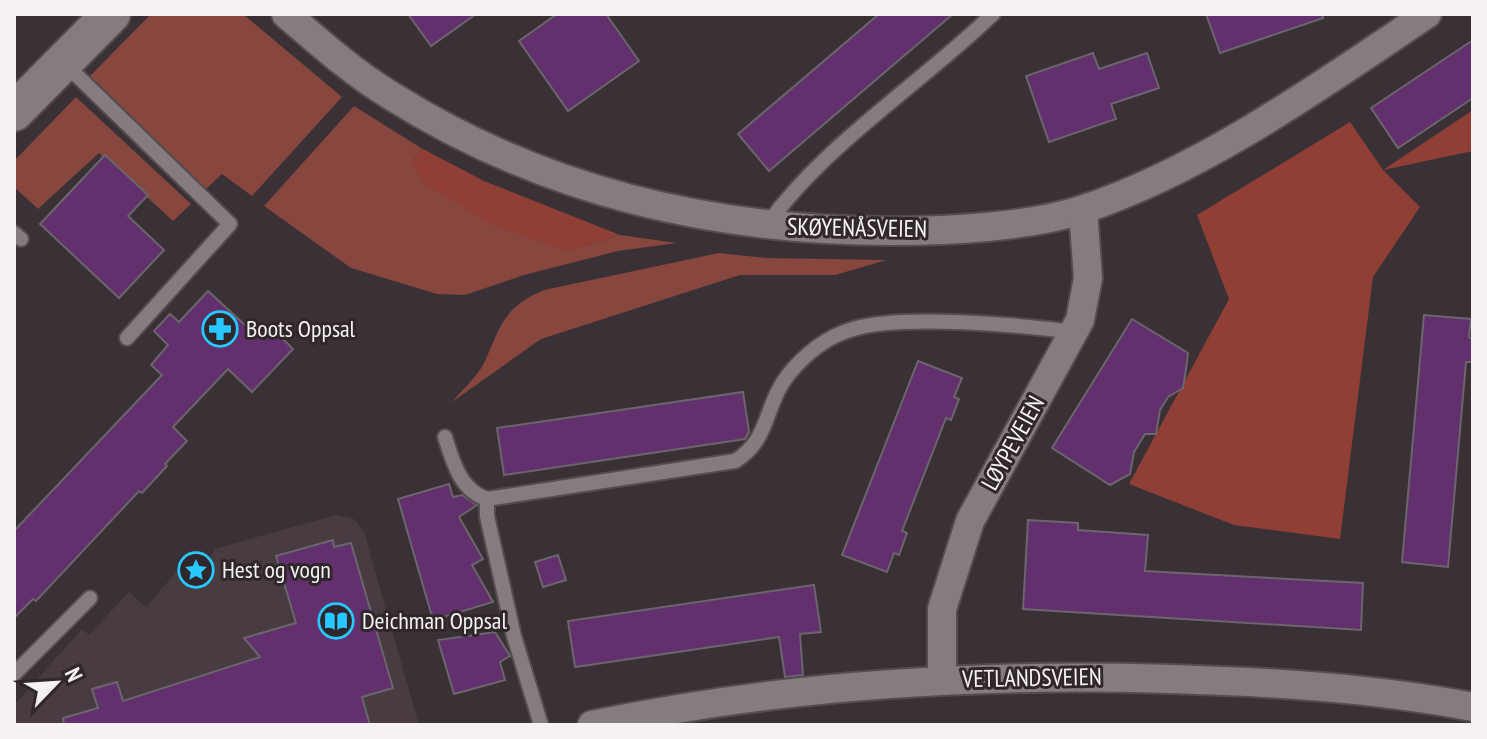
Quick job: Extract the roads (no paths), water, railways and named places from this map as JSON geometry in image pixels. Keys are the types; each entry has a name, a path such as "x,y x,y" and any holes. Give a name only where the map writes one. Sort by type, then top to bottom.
{"street":[{"path":"14,112 111,14"},
{"name":"SKØYENÅSVEIEN","path":"286,14 388,94 470,140 588,189 646,205 766,226 842,231 930,231 1057,217 1083,210 1133,191 1209,150 1319,87 1427,14"},
{"name":"LØYPEVEIEN","path":"942,680 942,609 970,521 1075,332 1088,278 1083,210"},
{"name":"VETLANDSVEIEN","path":"592,725 666,709 942,680 1093,675 1263,682 1473,707"}],"lane":[{"path":"766,226 793,189 946,59 993,14"},
{"path":"63,62 230,224 127,338"},
{"path":"445,437 461,478 478,496 487,499 735,461 759,442 778,389 791,372 822,343 854,328 914,322 1075,332"},
{"path":"487,499 487,516 514,636 541,725"},
{"path":"14,674 90,598"}],"place":[{"name":"Boots Oppsal","path":"220,329"},
{"name":"Hest og vogn","path":"196,570"},
{"name":"Deichman Oppsal","path":"336,621"}]}
